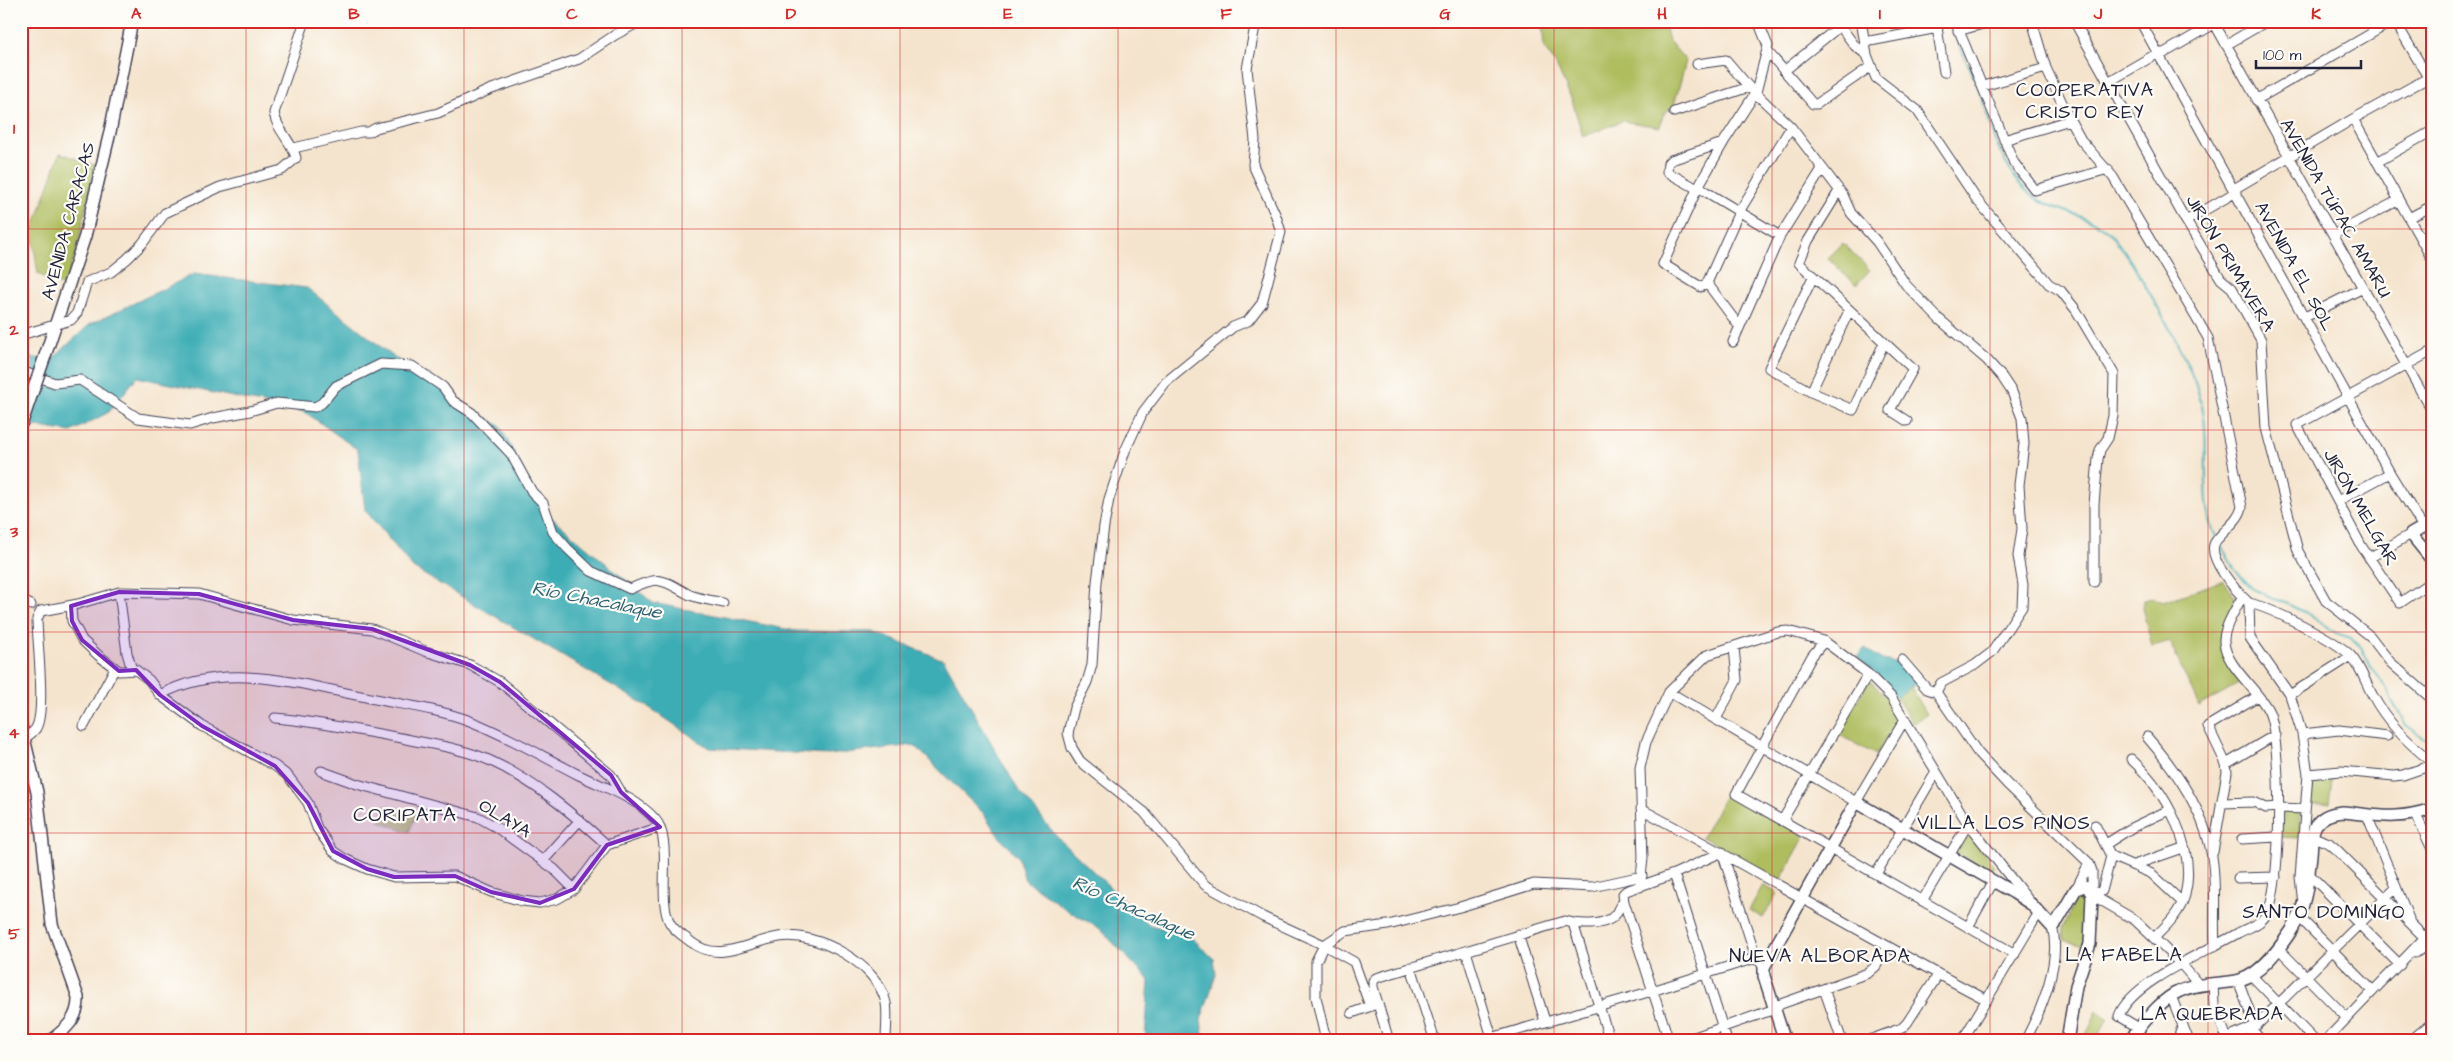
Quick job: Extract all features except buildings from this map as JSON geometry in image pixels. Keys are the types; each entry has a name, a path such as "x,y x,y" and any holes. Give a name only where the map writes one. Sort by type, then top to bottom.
{"main road":[{"name":"AVENIDA CARACAS","path":"21,425 86,236 132,21"},
{"path":"2427,525 2411,534 2432,560"},
{"path":"21,726 37,792 52,924 78,997 77,1010 73,1020 65,1030 50,1041"},
{"path":"1785,1041 1764,976 1764,967 1856,802 1993,882 2035,909 2052,927 2076,889 2084,886 2088,887 2092,895 2090,944 2076,986 2068,1041"},
{"path":"2129,1041 2139,1028 2171,996 2199,985 2238,980 2252,975 2279,949 2299,917 2309,874 2312,837 2315,826 2325,816 2342,812 2396,818 2432,809"}],"street":[{"path":"21,334 46,329 71,320 77,313 87,282 111,272 128,259 146,240 165,212 220,187 282,170 296,158 294,148 279,128 274,113 305,21"},
{"path":"294,148 361,132 369,132 376,128 438,113 489,90 579,59 641,21"},
{"path":"1256,21 1247,69 1255,140 1253,165 1276,216 1281,232 1262,303 1248,321 1232,327 1166,382 1143,412 1125,451 1110,499 1104,526 1097,582 1092,665 1087,682 1074,708 1068,735 1080,761 1144,812 1205,886 1263,917 1324,945 1354,962 1389,1041"},
{"path":"1758,21 1767,40 1767,51 1752,90 1698,187 1663,264 1700,287 1707,283 1738,212 1791,126"},
{"path":"1861,21 1870,67 1881,84 1917,110 1976,200 2049,284 2068,299 2102,351 2114,374 2113,416 2108,438 2100,450 2098,459 2094,504 2094,582"},
{"path":"1955,21 2014,163 2035,190 2108,170"},
{"path":"1958,31 1993,21"},
{"path":"2032,21 2046,68 2081,140 2108,170 2211,346 2242,506 2236,518 2217,540 2213,553 2218,565 2242,597 2249,603 2271,610 2335,645 2351,656 2382,712 2416,750 2432,763 2403,775 2394,776 2341,771 2308,774"},
{"name":"JIRÓN PRIMAVERA","path":"2074,21 2186,221 2221,279 2232,288 2260,340 2266,428 2296,545 2303,562 2321,594 2332,607 2370,636 2390,662 2432,699"},
{"name":"AVENIDA EL SOL","path":"2140,21 2390,473 2427,525"},
{"path":"2226,45 2266,21"},
{"path":"2186,221 2353,119 2430,81 2394,21 2256,100"},
{"path":"2108,82 2158,53 2164,53 2214,22"},
{"name":"AVENIDA TÚPAC AMARU","path":"2214,22 2432,411"},
{"path":"1784,71 1838,24 1855,46 1867,56"},
{"path":"1865,42 1937,25 1944,72"},
{"path":"1767,51 1814,104 1817,104 1870,67"},
{"path":"1697,64 1726,60 1752,90 1791,126 1839,191 1851,213 1877,242 1906,285 1939,318 1987,360 2002,377 2012,392 2022,418 2024,444 2019,485 2022,529 2018,556 2023,585 2022,608 1992,652 1975,665 1941,683 1936,692"},
{"path":"1983,86 2046,68"},
{"path":"1674,112 1752,90"},
{"path":"2353,119 2432,259"},
{"path":"2004,140 2070,120"},
{"path":"2377,162 2432,131"},
{"path":"1723,143 1668,163 1668,172 1698,187 1780,236"},
{"path":"1733,342 1780,236 1822,169"},
{"path":"1839,191 1808,241 1799,263 1912,369 1890,410 1907,421"},
{"path":"2333,235 2399,200"},
{"path":"2409,218 2432,206"},
{"path":"1813,277 1769,368 1811,392 1853,410 1884,343"},
{"path":"1707,283 1739,326"},
{"path":"2305,317 2363,288"},
{"path":"1811,392 1849,310"},
{"path":"2349,397 2405,364 2432,351"},
{"path":"21,371 55,383 80,380 138,418 190,425 277,403 315,407 322,403 336,386 381,364 412,366 443,387 453,401 472,413 511,454 532,492 543,503 553,532 591,571 630,589 654,579 673,584 690,594 723,603"},
{"name":"JIRÓN MELGAR","path":"2349,397 2297,426 2369,558 2400,603 2432,581"},
{"path":"2338,501 2390,473"},
{"path":"2369,558 2411,534"},
{"path":"119,592 127,652 132,670"},
{"path":"25,738 34,731 39,722 38,614 44,610 71,606 119,592 199,594 293,620 372,629 425,651 470,665 500,682 574,743 611,775 621,792"},
{"path":"2139,1028 2119,1016 2122,1008 2150,982 2231,939 2263,918 2268,911 2276,878 2279,770 2275,735 2269,712 2232,662 2224,643 2229,625 2242,597"},
{"path":"21,600 31,605"},
{"path":"2249,603 2250,638 2290,695 2302,734 2308,774 2300,877 2303,904"},
{"path":"71,606 72,621 82,640 115,668 119,671 136,670 145,676 160,695 202,726 274,766 288,776 308,803 318,828 333,851 345,859 394,877 455,876 491,892 522,901 540,903 557,899 574,889 607,845 660,828"},
{"path":"1640,887 1642,876 1640,809 1642,754 1669,692 1707,655 1778,632 1788,631 1824,641 1868,674 1891,697 1968,824 2027,895 2035,909 2015,954 1962,1041"},
{"path":"1824,641 1812,656 1736,794 2015,954"},
{"path":"1716,719 1737,680 1734,647"},
{"path":"2290,695 2351,656"},
{"path":"1902,660 1926,689 1936,692 1978,753 2007,784 2089,863 2092,871 2092,895"},
{"path":"84,726 115,668"},
{"path":"1782,821 1868,674"},
{"path":"160,695 171,689 207,680 235,677 276,678 449,715 483,726 513,739 580,775 621,792 654,819 660,828 664,858 666,915 671,926 701,950 715,953 781,936 804,937 833,946 853,958 877,984 886,1003 886,1041"},
{"path":"1669,692 1856,802 1905,718"},
{"path":"2215,946 2212,858 2227,772 2226,764 2208,726 2258,696"},
{"path":"275,718 318,722 459,750 490,760 523,778 580,820 607,845"},
{"path":"2302,734 2339,730 2387,736"},
{"path":"2226,764 2275,735"},
{"path":"2147,737 2170,764 2181,782 2203,826 2212,858"},
{"path":"2130,759 2143,770 2169,810 2183,848 2188,870 2182,902 2171,922 2154,938"},
{"name":"OLAYA","path":"321,771 357,784 478,817 496,827 543,861 574,889"},
{"path":"1876,874 1936,772"},
{"path":"2221,803 2254,802 2266,808 2305,809"},
{"path":"1640,809 1722,852 1802,900 1987,1000"},
{"path":"2106,844 2133,827 2169,810"},
{"path":"2416,814 2432,849"},
{"path":"2367,815 2409,918 2425,938"},
{"path":"543,861 580,820"},
{"path":"1922,900 1968,824"},
{"path":"2092,895 2102,890 2108,876 2111,856 2095,825"},
{"path":"2242,839 2277,837"},
{"path":"2312,837 2329,843 2336,849 2425,938"},
{"path":"2134,865 2183,848"},
{"path":"1669,1041 1623,894 1626,891 1674,874 1722,852"},
{"path":"1722,852 1756,957 1764,967"},
{"path":"2111,856 2134,865 2156,878 2182,902"},
{"path":"2076,889 2089,863"},
{"path":"1674,874 1726,1041"},
{"path":"2309,874 2400,965"},
{"path":"1326,1041 1316,997 1316,961 1324,945 1345,931 1388,925 1460,907 1534,884 1592,887 1642,876"},
{"path":"2238,878 2276,878"},
{"path":"1968,927 1993,882"},
{"path":"2213,983 2214,1005 2226,1040 2254,1027 2280,1004 2396,888"},
{"path":"2092,895 2135,920 2182,965 2199,985"},
{"path":"1374,1005 1373,981 1376,978 1565,921 1586,925 1609,919 1615,915 1620,905 1624,902"},
{"path":"2299,917 2373,991"},
{"path":"1573,923 1610,1041"},
{"path":"2025,1041 2052,970 2056,945 2052,927"},
{"path":"2325,1041 2432,930"},
{"path":"1518,934 1545,1022"},
{"path":"1684,1041 1775,1009 1778,1006 1868,973 1876,966 1887,947"},
{"path":"2279,949 2347,1018"},
{"path":"1466,951 1493,1039"},
{"path":"1480,1041 1493,1039 1705,975 1772,952"},
{"path":"1412,967 1435,1041"},
{"path":"1867,1041 1902,1028 1938,975"},
{"path":"2252,975 2315,1041"},
{"path":"2238,980 2254,1027 2262,1041"},
{"path":"1824,989 1842,1041"},
{"path":"2171,996 2189,1041"},
{"path":"1352,1013 1374,1005"},
{"path":"2410,1041 2432,1023"},
{"path":"2177,1041 2182,1025"}],"highlighted area":[{"path":"119,592 199,594 293,620 372,629 470,665 500,682 611,775 621,792 660,827 607,845 574,889 540,903 491,892 455,876 394,877 367,869 333,851 308,803 275,766 202,726 160,695 136,670 119,671 99,656 82,640 72,621 71,606"}],"green space":[{"path":"1542,21 1664,21 1669,41 1686,61 1674,105 1663,115 1660,127 1622,121 1583,137 1572,100 1555,63 1544,48"},
{"path":"60,153 95,165 77,249 64,287 38,274 32,233"},
{"path":"1843,243 1870,270 1856,285 1828,258"},
{"path":"2224,580 2236,599 2220,638 2242,682 2199,706 2169,641 2152,646 2142,608 2144,600 2153,598 2163,602"},
{"path":"1869,680 1889,699 1899,716 1876,755 1838,734"},
{"path":"1911,687 1927,714 1913,724 1896,697"},
{"path":"2333,774 2329,803 2309,805 2313,778"},
{"path":"1727,792 1805,836 1780,881 1702,837"},
{"path":"385,805 416,815 409,832 379,821"},
{"path":"2283,811 2300,811 2299,838 2282,837"},
{"path":"1967,832 1995,867 1991,873 1955,852"},
{"path":"1763,885 1777,893 1763,918 1749,910"},
{"path":"2078,894 2087,895 2085,946 2064,940 2063,928"},
{"path":"2097,1011 2108,1018 2097,1040 2086,1034"}],"water":[{"name":"Río Chacalaque","path":"194,274 307,288 395,358 500,426 546,513 653,603 796,631 874,632 944,660 1017,788 1057,837 1150,925 1189,935 1214,959 1216,975 1201,1020 1204,1041 1145,1041 1149,980 1099,928 1067,910 1025,880 1018,857 997,834 984,814 914,745 828,755 709,748 647,706 413,568 365,510 358,450 305,412 137,377 109,412 71,432 21,424 21,357 52,359 89,325"},
{"path":"1865,648 1882,660 1901,663 1917,683 1896,697 1873,671 1857,658"}],"waterway":[{"path":"1949,21 1978,87 2000,152 2013,175 2022,186 2040,201 2095,223 2113,237 2147,288 2178,345 2187,363 2203,410 2206,441 2206,491 2211,523 2216,537"},
{"path":"2219,541 2234,569 2253,589 2305,612 2336,633 2351,638 2361,647 2373,671 2388,690 2406,725 2432,743"}],"district":[{"name":"COOPERATIVA CRISTO REY","path":"2085,100"},
{"name":"CORIPATA","path":"405,814"},
{"name":"VILLA LOS PINOS","path":"2004,822"},
{"name":"SANTO DOMINGO","path":"2324,911"},
{"name":"LA FABELA","path":"2124,954"},
{"name":"NUEVA ALBORADA","path":"1820,955"},
{"name":"LA QUEBRADA","path":"2212,1013"}]}
